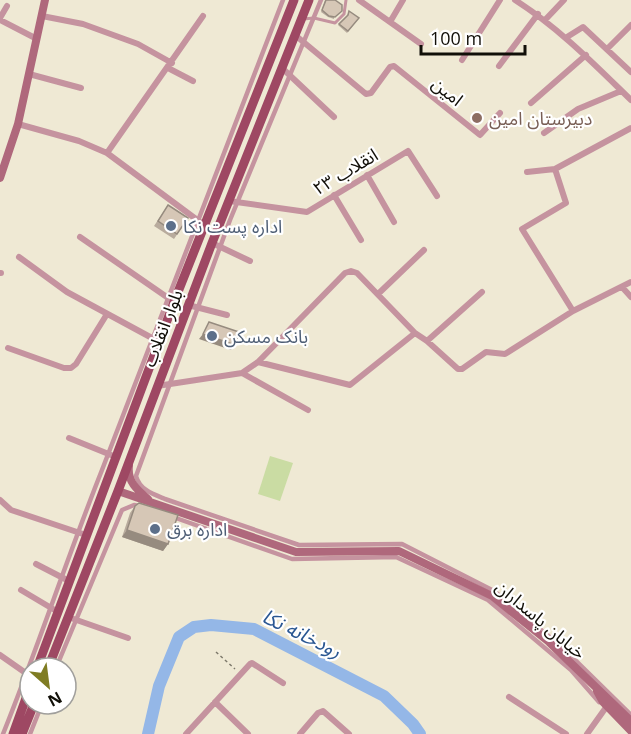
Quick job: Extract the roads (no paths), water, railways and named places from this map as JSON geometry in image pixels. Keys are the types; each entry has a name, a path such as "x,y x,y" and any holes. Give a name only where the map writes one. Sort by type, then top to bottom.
{"main road":[{"path":"0,178 3,160 18,124 45,0"},
{"name":"بلوار انقلاب","path":"41,656 54,610 82,534 105,486 112,456 200,222 252,106 294,0"},
{"name":"بلوار انقلاب","path":"54,656 72,618 157,386 193,306 309,0"},
{"path":"252,106 260,104 266,110"},
{"path":"129,462 130,480 136,489 154,503"},
{"path":"105,486 118,490"},
{"name":"خیابان پاسداران","path":"118,490 296,552 399,551 492,596 549,642 595,687"},
{"path":"595,687 606,707 630,732"},
{"path":"595,687 631,721"},
{"path":"12,734 19,716"},
{"path":"22,734 29,716"}],"street":[{"path":"18,124 79,141 107,153 200,222 283,0"},
{"path":"233,202 290,76 321,0"},
{"path":"359,0 421,44"},
{"path":"390,22 403,0"},
{"path":"462,60 500,0"},
{"path":"515,0 538,14 567,37 631,100"},
{"path":"545,20 564,0"},
{"path":"7,6 0,19 37,39"},
{"path":"499,66 538,14"},
{"path":"42,16 83,24 138,44 193,81"},
{"path":"107,153 203,16"},
{"path":"607,49 631,25"},
{"path":"567,37 583,27 631,72"},
{"name":"امین","path":"295,35 366,94 371,93 390,67 394,66 480,135 500,113"},
{"path":"531,103 586,56"},
{"path":"282,68 334,117"},
{"path":"30,74 81,88"},
{"path":"544,133 578,109 621,91"},
{"path":"527,172 555,169 631,128"},
{"name":"انقلاب ۲۳","path":"233,202 307,212 408,151 437,196"},
{"path":"555,169 566,203 522,229 573,311"},
{"path":"367,175 394,222"},
{"path":"334,195 361,240"},
{"path":"0,500 11,510 82,534 112,456 152,338 171,300 80,237"},
{"path":"216,245 250,261"},
{"path":"378,294 424,250"},
{"path":"19,256 67,292 152,338"},
{"path":"157,386 242,374 258,362 345,273 351,271 357,273 415,333 427,340 458,369 462,369 486,352 505,354 573,311 631,282"},
{"path":"622,287 631,297"},
{"path":"427,340 482,292"},
{"path":"227,315 193,306 136,476 140,486 165,499 299,545 402,544 494,591 563,648 631,715"},
{"path":"8,348 64,368 71,368 76,364 107,315"},
{"path":"258,362 350,385 415,333"},
{"path":"242,374 308,410"},
{"path":"69,438 112,456"},
{"path":"60,656 72,618 122,510 134,505 142,506 292,559 396,557 488,600 571,670 606,707 587,734"},
{"path":"36,564 66,579"},
{"path":"21,590 54,610 36,656"},
{"path":"72,618 128,638"},
{"path":"0,655 18,667"},
{"path":"186,734 240,673 252,663 283,683"},
{"path":"508,697 566,734"},
{"path":"3,734 18,700"},
{"path":"215,702 248,734"},
{"path":"300,734 318,712 323,711 349,734"},
{"path":"30,734 37,716"}],"lane":[{"path":"301,19 314,18 335,23 344,14 345,0"}],"waterway":[{"name":"رودخانه نکا","path":"148,734 159,686 179,637 194,627 211,625 254,629 384,696 420,734"}],"place":[{"name":"دبیرستان امین","path":"477,118"},
{"name":"اداره پست نکا","path":"171,226"},
{"name":"بانک مسکن","path":"212,336"},
{"name":"اداره برق","path":"155,529"}]}
